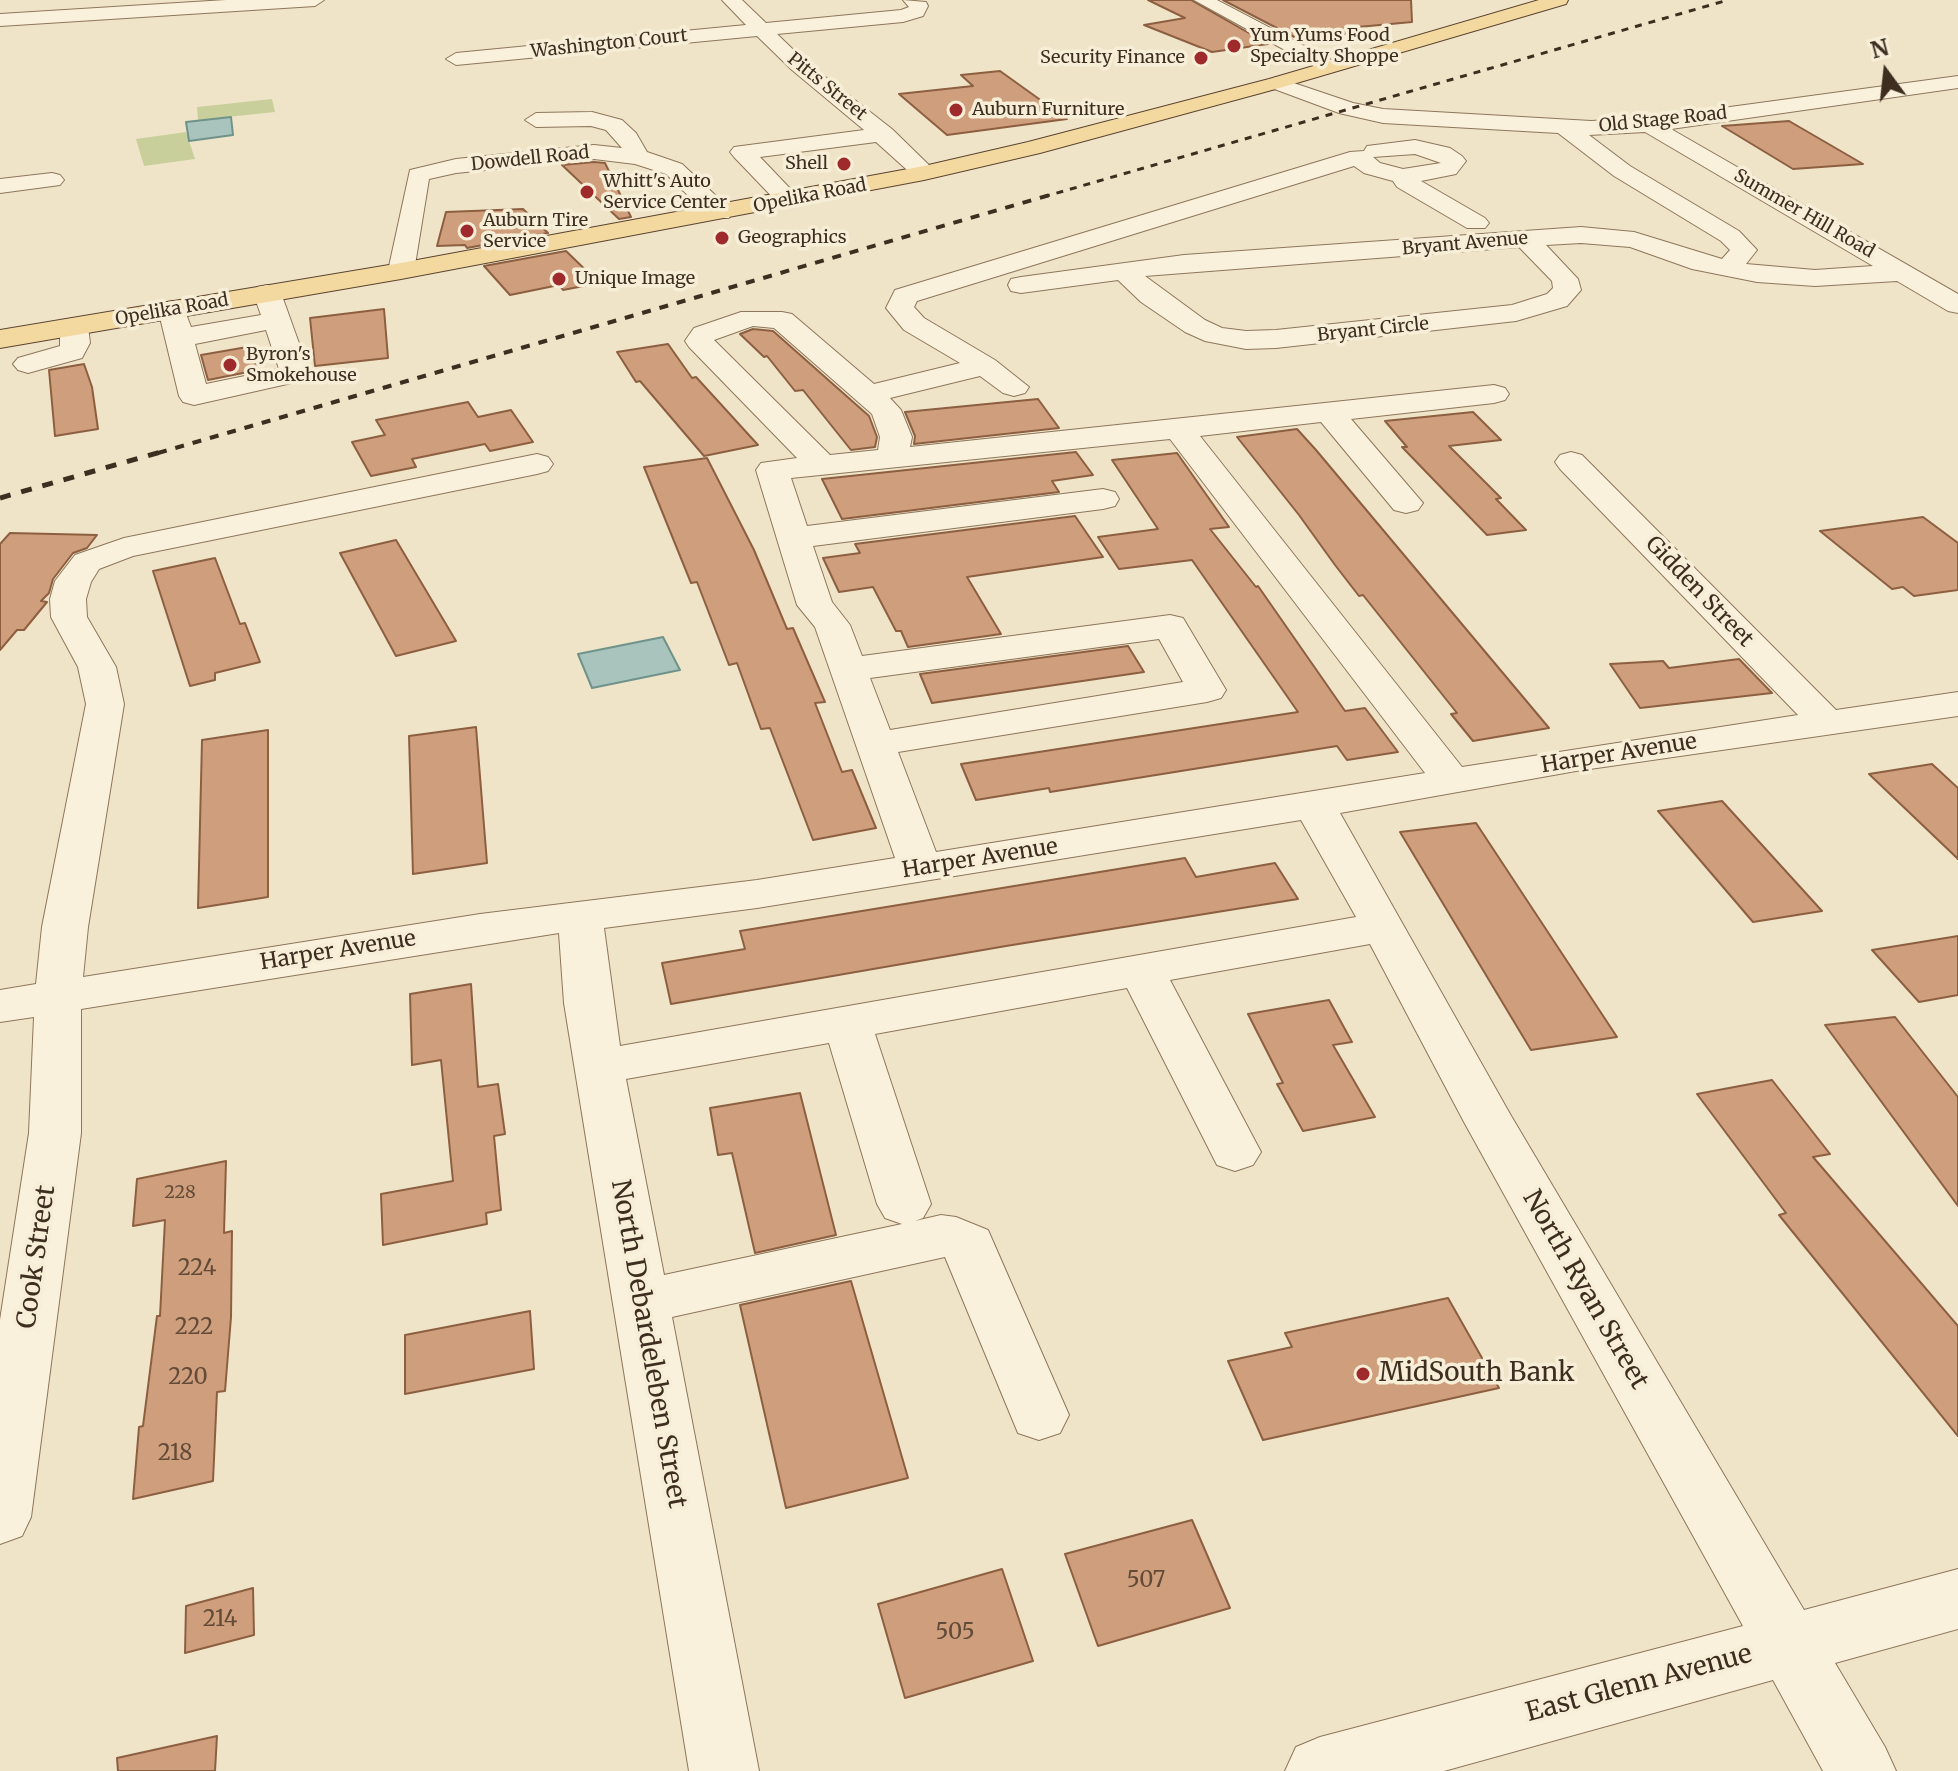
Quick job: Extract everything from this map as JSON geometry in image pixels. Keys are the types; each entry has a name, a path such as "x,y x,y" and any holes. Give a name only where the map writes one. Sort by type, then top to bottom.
{"main road":[{"name":"Opelika Road","path":"0,339 172,309 272,307 401,271 924,173 1032,148 1276,83 1559,0"}],"street":[{"path":"0,20 315,0"},
{"name":"Pitts Street","path":"731,0 799,66 884,134 924,173"},
{"name":"Washington Court","path":"456,59 903,16 916,12 919,6 912,0"},
{"path":"1203,0 1330,67"},
{"name":"Old Stage Road","path":"1276,83 1364,113 1565,127 1649,125 1958,82"},
{"path":"536,120 592,119 614,125 628,138 638,157"},
{"path":"1415,147 1421,119"},
{"name":"Summer Hill Road","path":"1649,125 1958,305"},
{"path":"1565,127 1622,171 1730,236 1744,250 1728,269"},
{"path":"789,200 742,152 790,137 850,138 884,134"},
{"path":"1014,387 914,324 900,308 905,296 1358,157 1389,148 1415,147 1442,153 1454,161 1448,169 1436,173 1403,176 1372,168 1358,157"},
{"name":"Dowdell Road","path":"401,271 418,175 456,166 594,152 638,157 674,169 720,213"},
{"path":"1403,176 1405,182 1476,223"},
{"path":"0,186 52,180"},
{"name":"Bryant Avenue","path":"1021,285 1184,263 1313,257 1524,238 1607,236 1634,240 1728,269 1815,278 1905,272"},
{"name":"Bryant Circle","path":"1124,271 1151,296 1195,326 1215,335 1246,340 1276,339 1516,313 1557,300 1567,290 1565,279 1524,238"},
{"path":"172,309 194,396 295,374 272,307 180,338"},
{"path":"821,464 699,341 711,329 737,321 768,317 782,320 886,410 896,437 893,456"},
{"path":"28,364 72,352 76,343 74,326"},
{"path":"869,394 985,366"},
{"path":"920,868 832,625 815,605 772,470 1494,394"},
{"path":"1328,412 1406,503"},
{"path":"1178,429 1452,781"},
{"name":"Gidden Street","path":"1571,462 1827,723"},
{"name":"Cook Street","path":"0,1517 55,1133 58,996 65,927 105,704 97,667 69,617 73,581 87,562 124,548 537,464"},
{"path":"792,538 1103,499"},
{"path":"849,669 1170,626 1207,690 875,744"},
{"name":"Harper Avenue","path":"0,1006 480,929 757,894 1314,805 1576,759 1958,704"},
{"name":"North Ryan Street","path":"1314,805 1482,1110 1861,1771"},
{"name":"North Debardeleben Street","path":"580,917 588,1003 724,1771"},
{"path":"600,1067 1383,927"},
{"path":"1141,970 1235,1152"},
{"path":"847,1023 904,1204"},
{"path":"640,1302 941,1236 956,1238 969,1245 1039,1415"},
{"name":"East Glenn Avenue","path":"1320,1771 1958,1599"}],"green space":[{"path":"272,99 275,112 198,120 197,107"},
{"path":"186,132 195,159 144,166 136,139"}],"water":[{"path":"231,117 233,135 189,141 186,122"},
{"path":"663,637 680,670 592,688 578,654"}],"building":[{"path":"1148,0 1191,0 1268,44 1212,52 1144,25 1185,18"},
{"path":"1223,0 1411,0 1412,22 1358,27 1366,31 1300,40"},
{"path":"1000,71 1067,119 947,135 899,94 973,86 961,75"},
{"path":"1789,121 1863,164 1793,169 1722,126"},
{"path":"605,163 631,217 619,219 562,165"},
{"name":"Auburn Tire Service","path":"523,209 548,233 467,248 465,245 437,246 446,212"},
{"path":"566,251 599,283 563,290 559,285 510,295 484,266"},
{"path":"384,309 388,358 315,366 310,318"},
{"path":"753,329 773,331 869,416 877,437 875,447 851,450 803,390 795,391 767,356 764,357 740,334"},
{"path":"668,344 692,378 696,377 758,445 704,456 640,381 636,382 617,352"},
{"name":"Byron's Smokehouse","path":"253,346 258,370 208,380 201,355"},
{"path":"84,364 92,387 98,429 55,436 49,370"},
{"path":"1038,399 1059,428 914,444 915,436 905,412"},
{"path":"468,402 478,417 511,410 533,442 490,451 485,444 412,459 416,467 371,476 352,442 385,435 376,420"},
{"path":"1473,412 1501,440 1449,446 1501,498 1496,499 1526,530 1487,535 1402,447 1407,447 1385,421"},
{"path":"1297,429 1549,728 1473,741 1451,714 1457,713 1363,595 1359,596 1237,437"},
{"path":"1076,452 1093,475 1052,481 1059,492 842,519 822,479"},
{"path":"1177,453 1229,527 1210,529 1258,586 1345,711 1365,708 1398,752 1347,760 1337,746 1050,792 1049,788 976,800 961,764 1298,712 1192,560 1119,569 1098,537 1158,529 1112,460"},
{"path":"707,458 754,550 787,629 793,628 825,702 815,703 842,772 852,770 876,828 813,840 770,728 761,729 737,663 729,665 697,582 691,583 644,467"},
{"path":"1075,516 1103,557 967,577 1001,634 908,647 873,587 839,592 823,558 860,553 855,544"},
{"path":"1923,517 1958,543 1958,590 1914,596 1903,587 1892,589 1820,531"},
{"path":"10,533 97,535 87,548 73,553 41,601 47,602 24,630 17,630 0,650 0,544"},
{"path":"396,540 456,641 396,656 340,553"},
{"path":"215,558 240,624 245,623 260,662 215,673 215,680 190,686 153,571"},
{"path":"1128,646 1144,672 932,703 920,674"},
{"path":"1739,659 1772,693 1640,708 1610,664 1663,661 1669,668"},
{"path":"476,727 487,863 413,874 409,736"},
{"path":"268,730 268,897 198,908 202,740"},
{"path":"1932,764 1958,788 1958,859 1869,774"},
{"path":"1722,801 1822,911 1753,922 1658,811"},
{"path":"1476,823 1617,1037 1531,1050 1400,832"},
{"path":"1185,858 1196,877 1275,863 1298,899 671,1004 662,963 745,949 740,931"},
{"path":"1958,936 1958,995 1919,1002 1872,950"},
{"path":"471,984 478,1087 498,1084 505,1134 494,1136 501,1210 486,1213 487,1224 383,1245 381,1194 453,1181 441,1060 412,1065 410,994"},
{"path":"1329,1000 1352,1042 1333,1045 1375,1117 1303,1131 1277,1084 1283,1083 1248,1014"},
{"path":"1895,1017 1958,1097 1958,1206 1825,1025"},
{"path":"1772,1080 1830,1154 1813,1157 1958,1326 1958,1436 1779,1215 1786,1213 1697,1094"},
{"path":"800,1093 836,1235 755,1253 732,1153 718,1155 710,1108"},
{"path":"226,1161 224,1233 232,1231 231,1317 225,1391 217,1392 213,1481 133,1499 139,1427 143,1426 157,1316 160,1316 165,1220 133,1226 137,1179"},
{"path":"851,1281 908,1478 786,1508 740,1305"},
{"name":"MidSouth Bank","path":"1448,1298 1499,1388 1263,1440 1228,1361 1292,1347 1285,1333"},
{"path":"530,1311 534,1369 405,1394 405,1335"},
{"path":"1192,1520 1230,1608 1098,1646 1065,1554"},
{"path":"1002,1569 1033,1661 905,1698 878,1604"},
{"path":"253,1588 254,1635 185,1653 186,1606"},
{"path":"217,1736 215,1771 118,1771 117,1758"}],"railway":[{"path":"1043,197 1728,0"},
{"path":"158,453 1050,195"},
{"path":"0,498 164,451"}],"place":[{"name":"Yum Yums Food Specialty Shoppe","path":"1234,46"},
{"name":"Security Finance","path":"1201,58"},
{"name":"Auburn Furniture","path":"956,110"},
{"name":"Shell","path":"844,164"},
{"name":"Whitt's Auto Service Center","path":"587,192"},
{"name":"Auburn Tire Service","path":"467,231"},
{"name":"Geographics","path":"722,238"},
{"name":"Unique Image","path":"559,279"},
{"name":"Byron's Smokehouse","path":"230,365"},
{"name":"MidSouth Bank","path":"1363,1374"}]}
